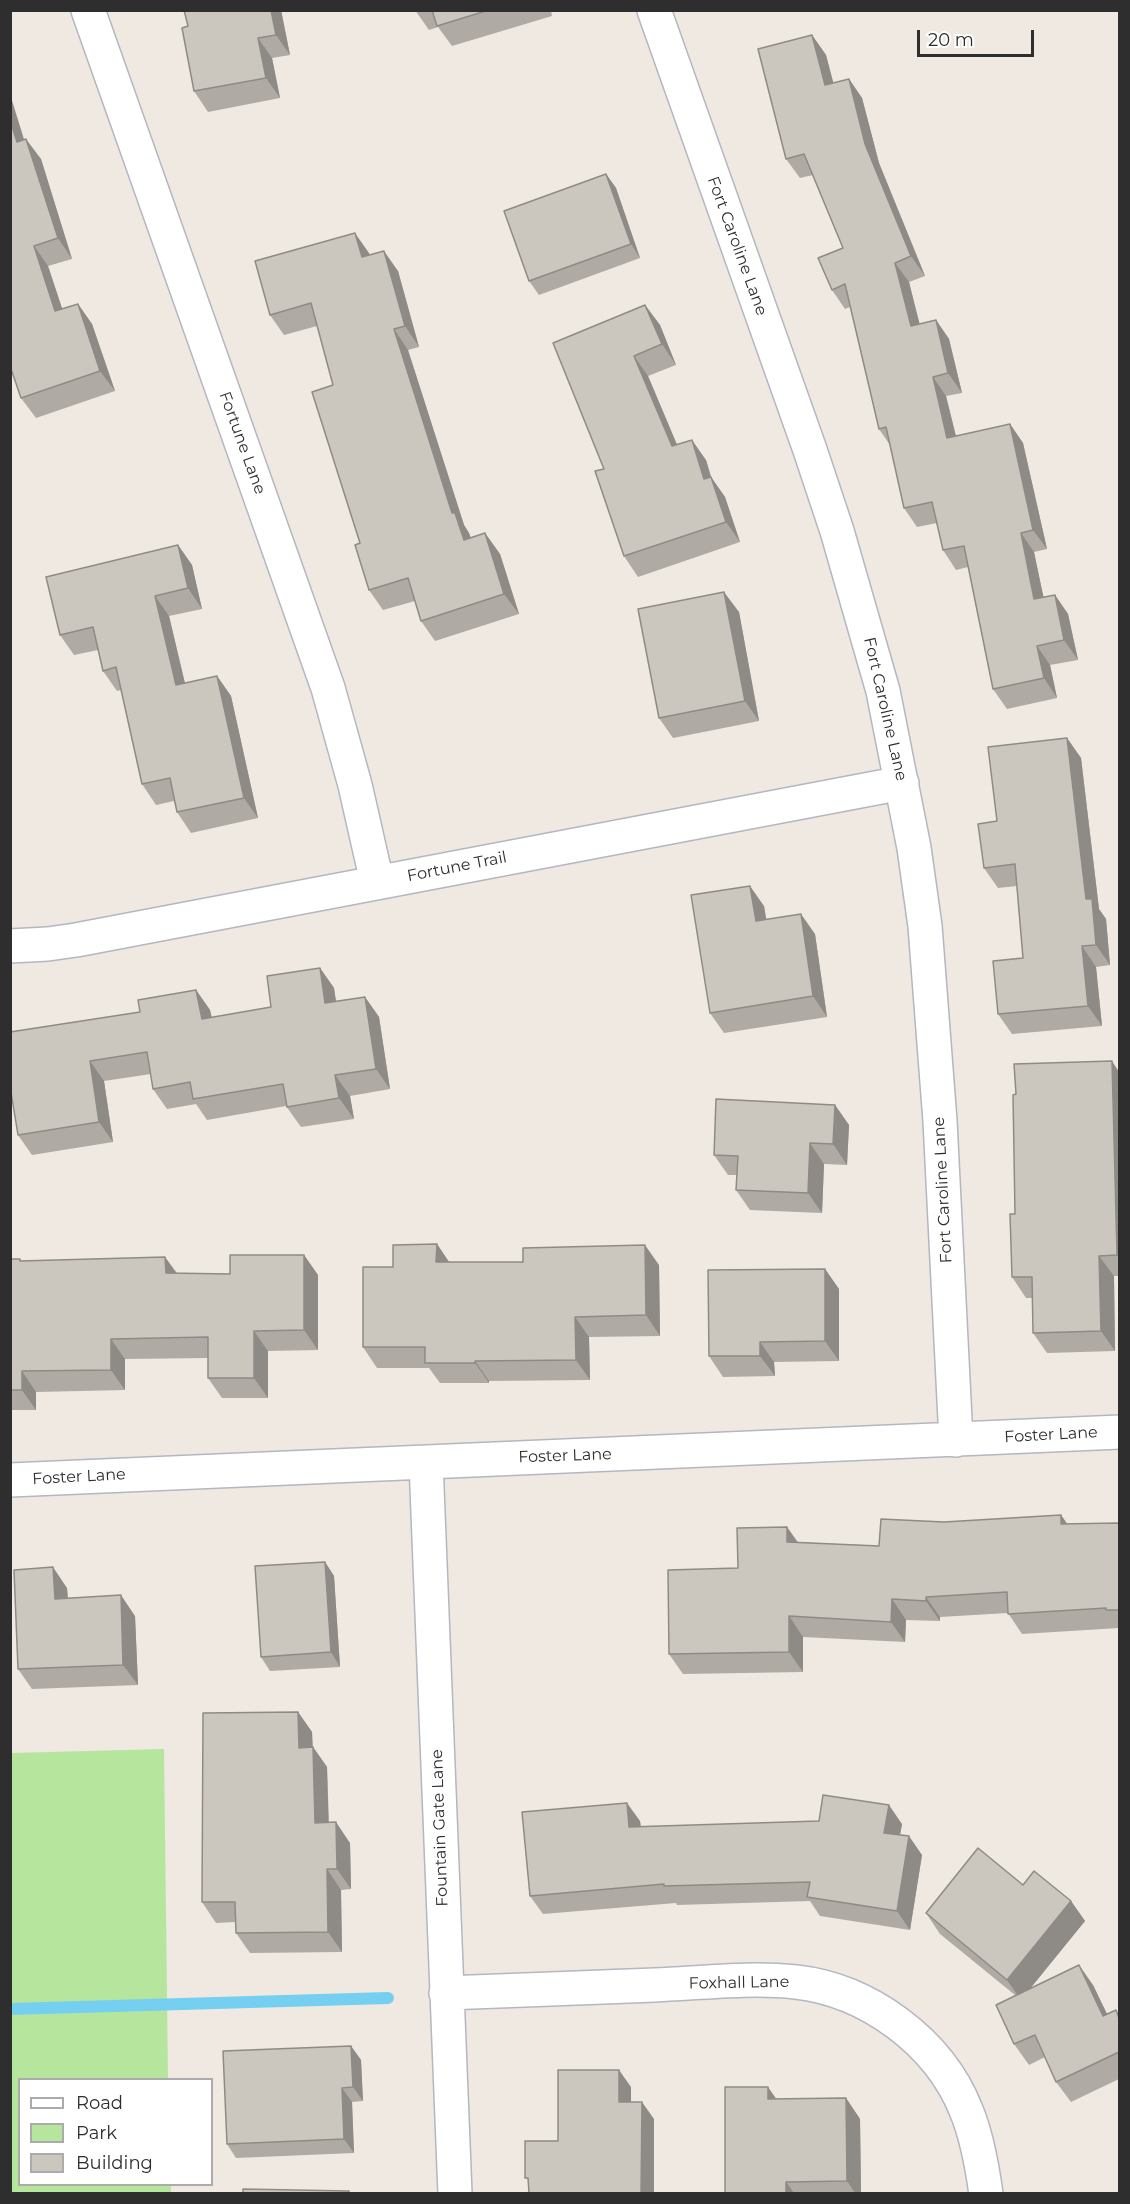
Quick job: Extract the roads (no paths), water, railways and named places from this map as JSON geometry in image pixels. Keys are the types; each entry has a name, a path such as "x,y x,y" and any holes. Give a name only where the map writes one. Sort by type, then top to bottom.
{"street":[{"name":"Fortune Lane","path":"88,10 328,688 355,785 377,882"},
{"name":"Fort Caroline Lane","path":"654,10 837,531 883,691 903,783 925,926 933,1022 956,1440"},
{"name":"Fortune Trail","path":"10,946 76,940 903,783"},
{"name":"Foster Lane","path":"10,1480 1119,1432"},
{"name":"Fountain Gate Lane","path":"426,1462 455,2193"},
{"name":"Foxhall Lane","path":"446,1993 750,1981 796,1982 833,1990 880,2012 920,2043 937,2062 952,2082 966,2109 975,2137 986,2193"}],"waterway":[{"path":"10,2009 388,1998"}]}
